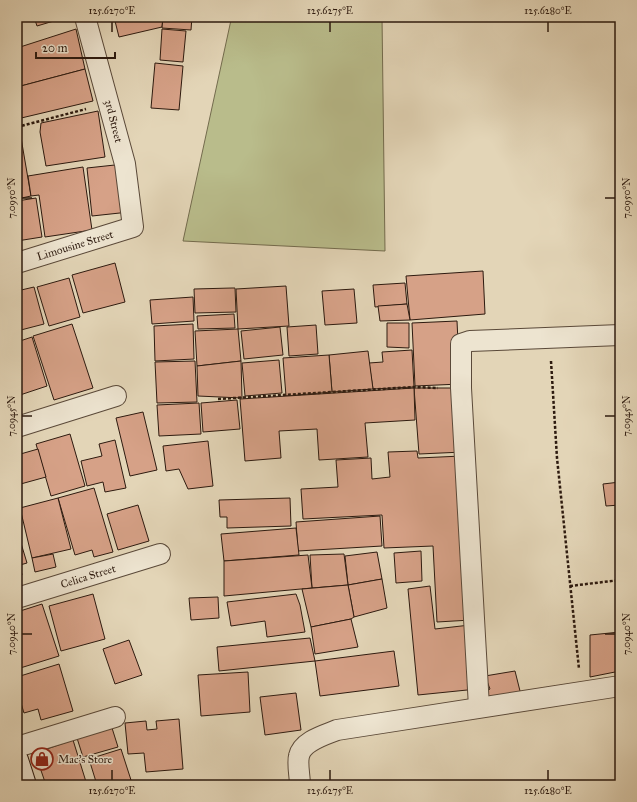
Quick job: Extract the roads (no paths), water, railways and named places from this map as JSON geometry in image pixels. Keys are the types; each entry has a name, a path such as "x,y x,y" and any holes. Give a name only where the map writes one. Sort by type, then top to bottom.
{"street":[{"name":"3rd Street","path":"85,17 125,164 133,228"},
{"name":"Limousine Street","path":"17,263 133,228"},
{"path":"479,707 461,388 461,344 464,342 620,335"},
{"path":"17,427 116,396"},
{"name":"Celica Street","path":"17,598 160,554"},
{"path":"300,785 299,756 306,746 320,736 337,730 620,686"},
{"path":"17,747 115,717"},
{"path":"17,760 25,785"}],"place":[{"name":"Mac's Store","path":"42,759"}]}
